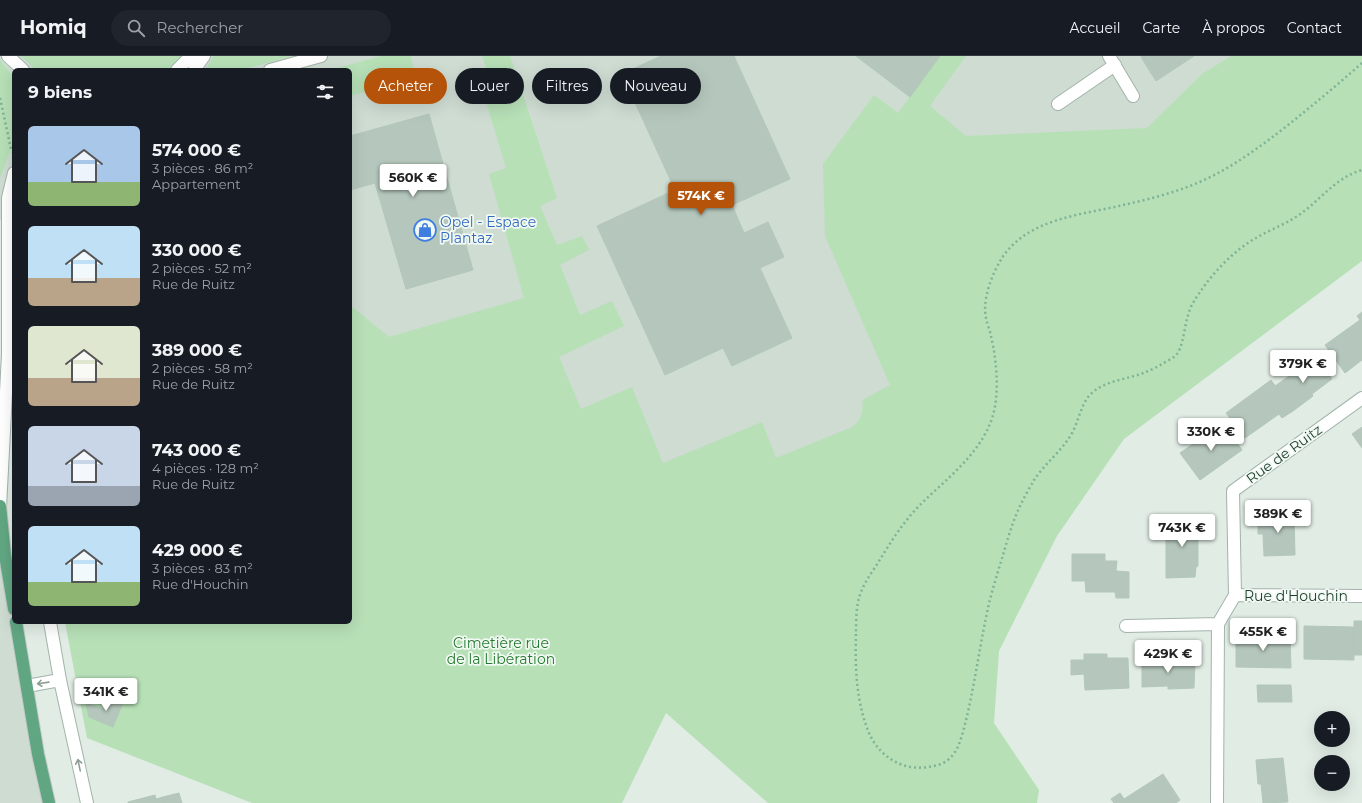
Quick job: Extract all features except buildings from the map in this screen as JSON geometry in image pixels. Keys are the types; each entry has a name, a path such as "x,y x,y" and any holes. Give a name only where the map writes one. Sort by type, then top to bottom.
{"main road":[{"path":"0,507 5,555 12,597"},
{"path":"16,624 38,754 49,803"}],"street":[{"path":"8,56 21,68"},
{"path":"180,68 191,56"},
{"path":"195,68 204,56"},
{"path":"277,68 321,56"},
{"path":"1058,104 1112,61 1133,96"},
{"path":"0,507 8,354 8,198 12,181"},
{"name":"Rue de Ruitz","path":"1235,595 1233,491 1362,398"},
{"path":"0,537 5,555"},
{"name":"Rue d'Houchin","path":"1218,624 1235,595 1362,596"},
{"path":"50,624 60,680 87,803"},
{"path":"1126,626 1218,624 1217,803"},
{"path":"27,686 60,680"}],"path":[{"path":"1362,63 1315,104 1251,154 1214,176 1173,192 1130,204 1065,217 1022,236 1004,254 989,287 985,307 986,319 992,341 997,382 995,404 990,425 977,446 961,467 920,505 902,525 870,575 858,601 856,667 859,701 869,733 876,744 888,756 902,766 920,768 947,762 955,753 960,742 969,708 989,606 1008,540 1020,507 1036,477 1057,454 1074,431 1079,415 1090,396 1099,387 1144,373 1176,357 1181,344 1188,311 1195,299 1234,253 1254,239 1300,215 1334,184 1350,174 1362,170"},
{"path":"0,98 12,151"}],"shaded area":[{"path":"0,56 1257,56 914,410 719,633 352,335 352,68 12,68 12,211 0,220"},
{"path":"0,506 12,594 12,624 14,624 49,803 0,803"}],"green space":[{"path":"21,56 183,56 171,68 34,68"},
{"path":"214,56 292,56 248,68 206,68"},
{"path":"381,56 411,56 413,68 364,68 364,92 352,95 352,68 337,68"},
{"path":"482,56 510,56 514,68 486,68"},
{"name":"Cimetière rue de la Libération","path":"940,56 966,56 930,106 966,136 1147,128 1202,74 1231,56 1362,56 1362,261 1124,439 1057,536 999,651 994,723 1039,790 1037,803 768,803 666,713 622,803 252,803 87,738 65,624 352,624 352,307 389,337 524,298 489,174 506,168 487,104 524,104 524,98 557,198 540,206 557,245 582,236 589,250 560,265 580,315 612,301 624,326 559,357 581,409 632,387 663,463 762,422 776,458 852,427 858,422 861,415 863,408 862,400 890,385 825,236 823,164 874,95 898,113"},
{"path":"0,60 12,75 12,148 0,178"}],"place":[{"name":"Opel - Espace Plantaz","path":"425,230"}]}
